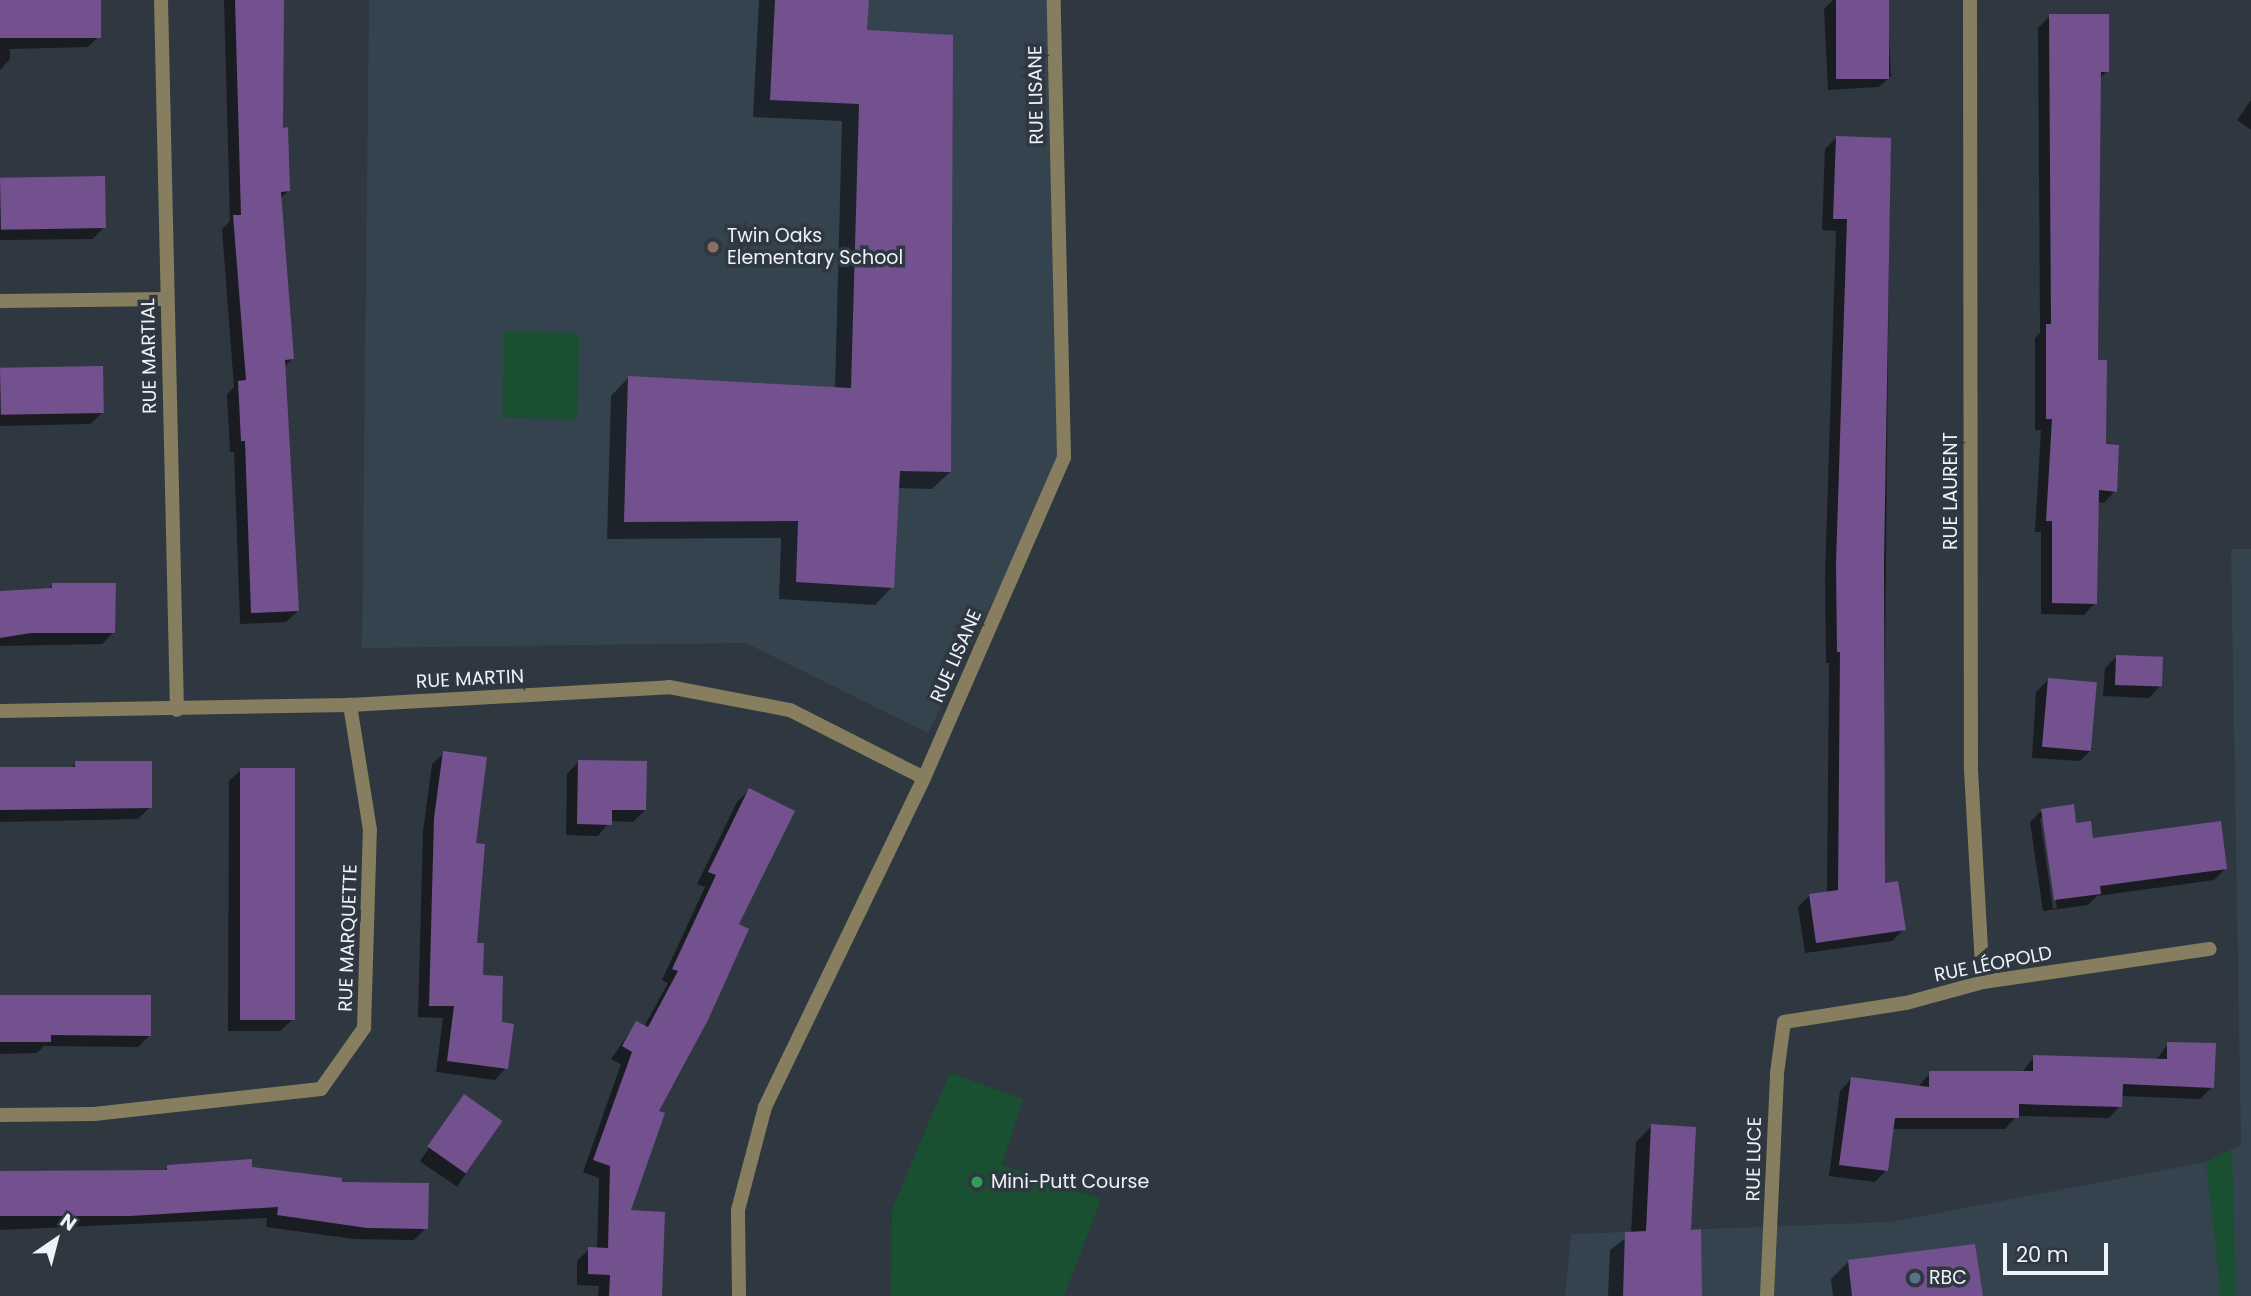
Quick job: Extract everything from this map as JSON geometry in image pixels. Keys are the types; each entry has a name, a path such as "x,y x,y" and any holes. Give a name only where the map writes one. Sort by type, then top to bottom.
{"street":[{"name":"RUE MARTIAL","path":"161,0 177,710"},
{"name":"RUE LISANE","path":"739,1296 738,1210 765,1107 924,778 1064,457 1054,0"},
{"name":"RUE LAURENT","path":"1970,0 1971,770 1983,982"},
{"path":"0,301 167,299"},
{"name":"RUE MARTIN","path":"0,711 350,705 669,687 790,710 924,778"},
{"name":"RUE MARQUETTE","path":"0,1115 94,1114 321,1088 364,1028 370,830 350,705"},
{"name":"RUE LÉOPOLD","path":"1784,1022 1906,1003 1983,982 2210,948"},
{"name":"RUE LUCE","path":"1767,1296 1777,1073 1784,1022"}],"shaded area":[{"name":"Twin Oaks Elementary School","path":"369,0 1054,0 1064,457 928,733 746,643 362,648"},
{"path":"2231,549 2251,549 2251,1296 1565,1296 1571,1234 1891,1222 2206,1162 2241,1145"}],"green space":[{"path":"504,332 579,333 577,419 503,418"},
{"name":"Mini-Putt Course","path":"950,1073 1023,1099 1002,1165 1101,1199 1064,1296 891,1296 892,1209"},
{"path":"2232,1149 2236,1296 2221,1296 2206,1162"}],"building":[{"path":"0,0 101,0 101,38 0,38"},
{"path":"235,0 284,0 283,128 288,127 290,191 281,192 294,359 285,360 299,611 251,613 245,441 241,441 238,381 246,380 233,215 241,215"},
{"path":"775,0 869,0 867,30 953,35 951,472 900,471 894,588 796,582 798,521 624,522 628,376 851,388 859,104 770,100"},
{"path":"1836,0 1889,0 1889,79 1836,79"},
{"path":"2049,14 2109,14 2109,72 2101,72 2098,360 2107,360 2106,444 2119,445 2117,492 2099,490 2097,604 2052,603 2052,521 2046,521 2052,419 2046,419 2046,324 2051,324"},
{"path":"1836,136 1891,138 1884,563 1885,883 1898,881 1906,930 1816,943 1809,894 1838,890 1840,652 1837,652 1836,563 1847,219 1833,219"},
{"path":"105,176 106,228 1,230 0,178"},
{"path":"103,366 104,413 1,415 0,368"},
{"path":"52,583 116,583 115,633 31,633 0,638 0,591 52,588"},
{"path":"2116,655 2163,657 2162,687 2115,685"},
{"path":"2048,678 2097,682 2091,751 2042,747"},
{"path":"443,751 487,757 476,843 485,844 477,943 484,943 483,975 503,976 502,1022 514,1024 508,1069 447,1061 454,1006 429,1006 434,818"},
{"path":"578,760 647,761 646,810 612,810 612,825 577,824"},
{"path":"75,761 152,761 152,808 0,810 0,767 75,767"},
{"path":"240,768 295,768 295,1020 240,1020"},
{"path":"749,788 795,811 739,924 749,929 708,1020 659,1111 665,1113 631,1210 665,1212 662,1296 609,1296 610,1275 588,1274 588,1247 608,1248 610,1166 593,1160 632,1052 622,1046 636,1021 648,1027 678,971 672,969 716,875 708,872"},
{"path":"2074,804 2076,823 2091,821 2093,838 2221,821 2227,869 2100,886 2101,894 2054,900 2041,809"},
{"path":"0,995 151,995 151,1036 51,1035 51,1042 0,1042"},
{"path":"2167,1042 2216,1043 2214,1088 2123,1084 2122,1107 2019,1104 2019,1118 1895,1118 1888,1171 1839,1165 1851,1077 1929,1087 1929,1071 2033,1071 2033,1055 2167,1059"},
{"path":"464,1094 503,1121 466,1173 427,1146"},
{"path":"1651,1124 1696,1127 1691,1230 1701,1229 1702,1296 1623,1296 1625,1232 1646,1231"},
{"path":"252,1159 252,1167 342,1178 342,1182 429,1183 428,1229 367,1228 277,1215 278,1207 130,1216 0,1216 0,1171 167,1170 167,1165"},
{"name":"RBC","path":"1975,1244 1983,1296 1852,1296 1848,1260"}],"place":[{"name":"Twin Oaks Elementary School","path":"713,247"},
{"name":"Mini-Putt Course","path":"977,1182"},
{"name":"RBC","path":"1915,1278"}]}
